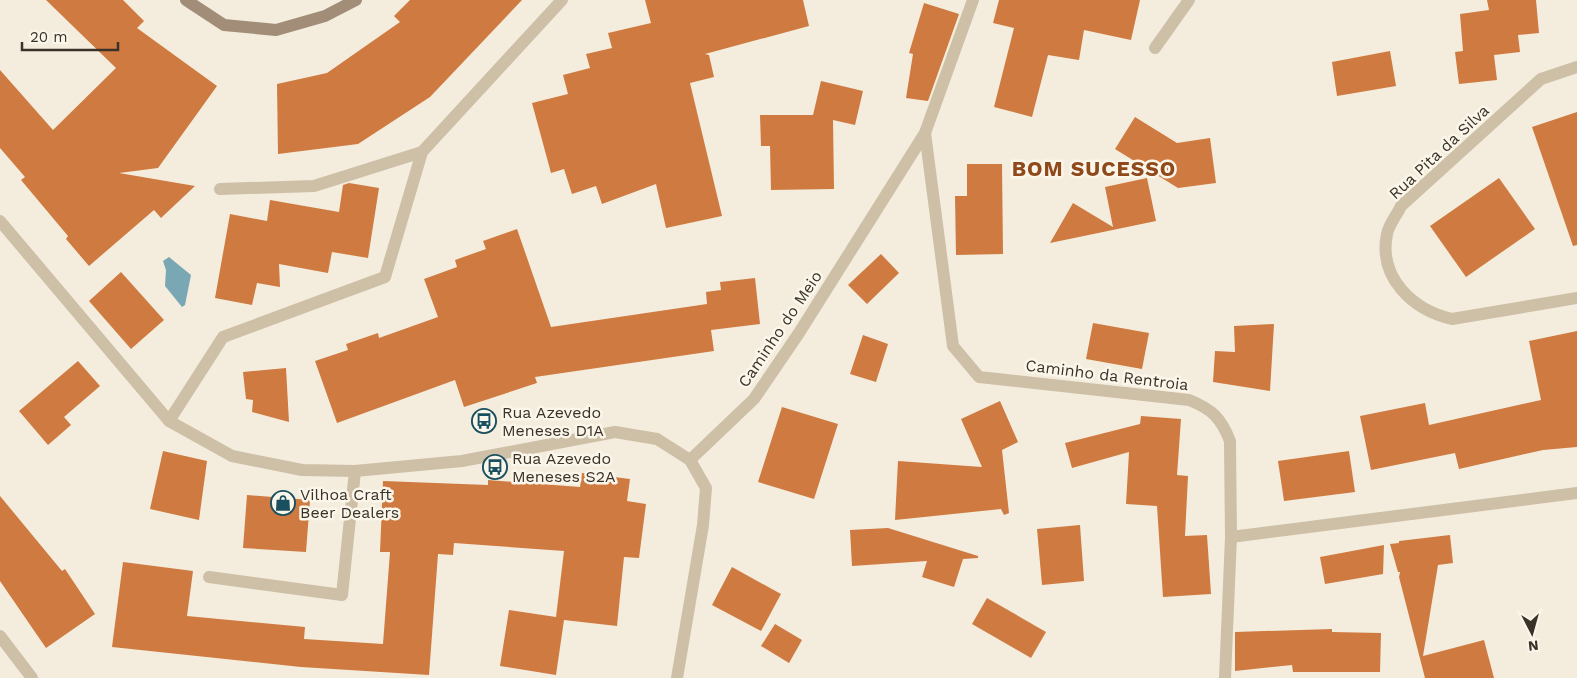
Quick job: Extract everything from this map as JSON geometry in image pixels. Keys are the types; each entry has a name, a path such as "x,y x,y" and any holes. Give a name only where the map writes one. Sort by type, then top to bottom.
{"main road":[{"path":"186,0 224,25 276,30 325,16 356,0"}],"street":[{"path":"169,421 223,337 385,277 422,152 562,0"},
{"name":"Caminho do Meio","path":"690,460 754,399 925,133 973,0"},
{"path":"1154,48 1189,0"},
{"name":"Rua Pita da Silva","path":"1577,67 1541,79 1402,206 1388,232 1386,249 1392,274 1404,295 1418,306 1435,315 1452,319 1577,298"},
{"name":"Caminho da Rentroia","path":"925,133 953,346 979,377 1189,400 1207,407 1217,417 1230,441 1231,537 1225,678"},
{"path":"220,189 314,186 422,152"},
{"path":"0,222 169,421 232,456 302,470 355,471 462,461 614,432 657,439 690,460 706,488 703,525 677,678"},
{"path":"209,578 342,594 355,471"},
{"path":"1231,537 1577,493"},
{"path":"0,636 32,678"}],"water":[{"path":"169,257 191,275 185,305 182,307 165,286 166,270 163,261"}],"building":[{"path":"46,0 123,0 144,21 137,28 217,86 158,168 119,173 195,186 161,218 154,210 89,266 66,239 68,236 21,180 25,177 0,148 0,70 53,130 116,68"},
{"path":"410,0 522,0 430,97 358,144 278,154 277,84 327,73 400,22 394,16"},
{"path":"645,0 803,0 809,26 705,54 709,55 714,77 690,83 722,216 666,228 656,184 602,204 596,186 572,194 564,169 551,173 532,103 568,94 563,75 590,68 586,54 612,48 608,33 651,23"},
{"path":"999,0 1140,0 1131,40 1084,30 1079,60 1048,55 1032,117 994,107 1014,28 993,23"},
{"path":"1487,0 1536,0 1539,33 1518,35 1520,52 1494,55 1497,80 1459,84 1455,52 1463,51 1460,14 1489,10"},
{"path":"924,3 959,14 928,101 906,98 913,54 909,53"},
{"path":"1390,51 1396,86 1337,96 1332,62"},
{"path":"821,81 863,91 855,125 833,120 834,189 771,190 770,146 761,146 760,115 813,115"},
{"path":"1577,112 1577,245 1573,246 1532,127"},
{"path":"1135,117 1177,143 1210,138 1216,183 1178,188 1115,149"},
{"path":"967,164 1002,164 1003,254 956,255 955,196 967,196"},
{"path":"1147,178 1156,221 1050,243 1073,203 1113,227 1105,187"},
{"path":"1499,178 1535,229 1466,277 1430,226"},
{"path":"349,183 379,188 368,258 332,252 328,273 279,264 280,287 257,283 252,305 215,298 230,214 267,221 270,200 339,212 343,185"},
{"path":"517,229 551,327 707,304 706,292 721,290 720,282 755,278 760,324 711,330 714,351 535,377 537,383 464,407 455,380 337,423 315,361 348,350 346,344 378,333 379,338 438,317 424,279 457,267 455,260 486,249 483,241"},
{"path":"881,254 899,273 867,304 848,285"},
{"path":"121,272 164,320 131,349 89,301"},
{"path":"1093,323 1149,333 1142,369 1086,359"},
{"path":"1274,324 1270,391 1213,382 1215,351 1235,352 1234,326"},
{"path":"1577,331 1577,447 1543,450 1459,469 1455,453 1371,470 1360,416 1425,403 1429,425 1541,400 1529,341"},
{"path":"863,335 888,344 876,382 850,374"},
{"path":"78,361 100,386 64,417 71,425 48,445 19,411"},
{"path":"286,368 289,422 252,412 253,400 246,399 243,372"},
{"path":"1000,401 1018,442 1002,450 1009,513 1004,515 1001,509 895,520 898,461 982,467 961,419"},
{"path":"782,407 838,424 814,499 758,482"},
{"path":"1141,416 1181,419 1177,475 1188,476 1185,536 1207,535 1211,594 1163,597 1157,506 1126,504 1129,452 1072,468 1065,443 1140,424"},
{"path":"163,451 207,461 199,520 150,509"},
{"path":"1349,451 1355,492 1284,501 1278,461"},
{"path":"582,473 630,479 627,501 646,504 639,558 624,557 617,626 564,620 556,675 500,666 509,610 556,617 564,551 454,543 453,555 438,554 429,675 301,667 112,647 123,562 193,571 187,616 305,627 304,639 383,644 390,552 380,552 383,481 488,485 488,480 580,487"},
{"path":"247,495 310,500 306,552 243,548"},
{"path":"0,496 62,571 65,569 95,614 46,648 0,581"},
{"path":"1080,525 1084,581 1042,585 1037,529"},
{"path":"888,528 978,556 978,558 963,559 954,587 922,577 927,561 852,566 850,530"},
{"path":"1450,535 1453,563 1438,565 1423,656 1484,640 1494,678 1425,678 1399,577 1400,572 1398,572 1390,544 1399,543 1399,541"},
{"path":"1384,545 1383,574 1325,584 1320,557"},
{"path":"732,567 781,594 761,631 712,605"},
{"path":"987,598 1046,632 1031,658 972,624"},
{"path":"775,624 802,640 789,663 761,646"},
{"path":"1332,629 1332,632 1381,633 1380,672 1293,672 1292,665 1235,671 1235,632"}],"place":[{"name":"Rua Azevedo Meneses D1A","path":"484,421"},
{"name":"Rua Azevedo Meneses S2A","path":"495,467"},
{"name":"Vilhoa Craft Beer Dealers","path":"283,503"}],"district":[{"name":"BOM SUCESSO","path":"1094,168"}]}
